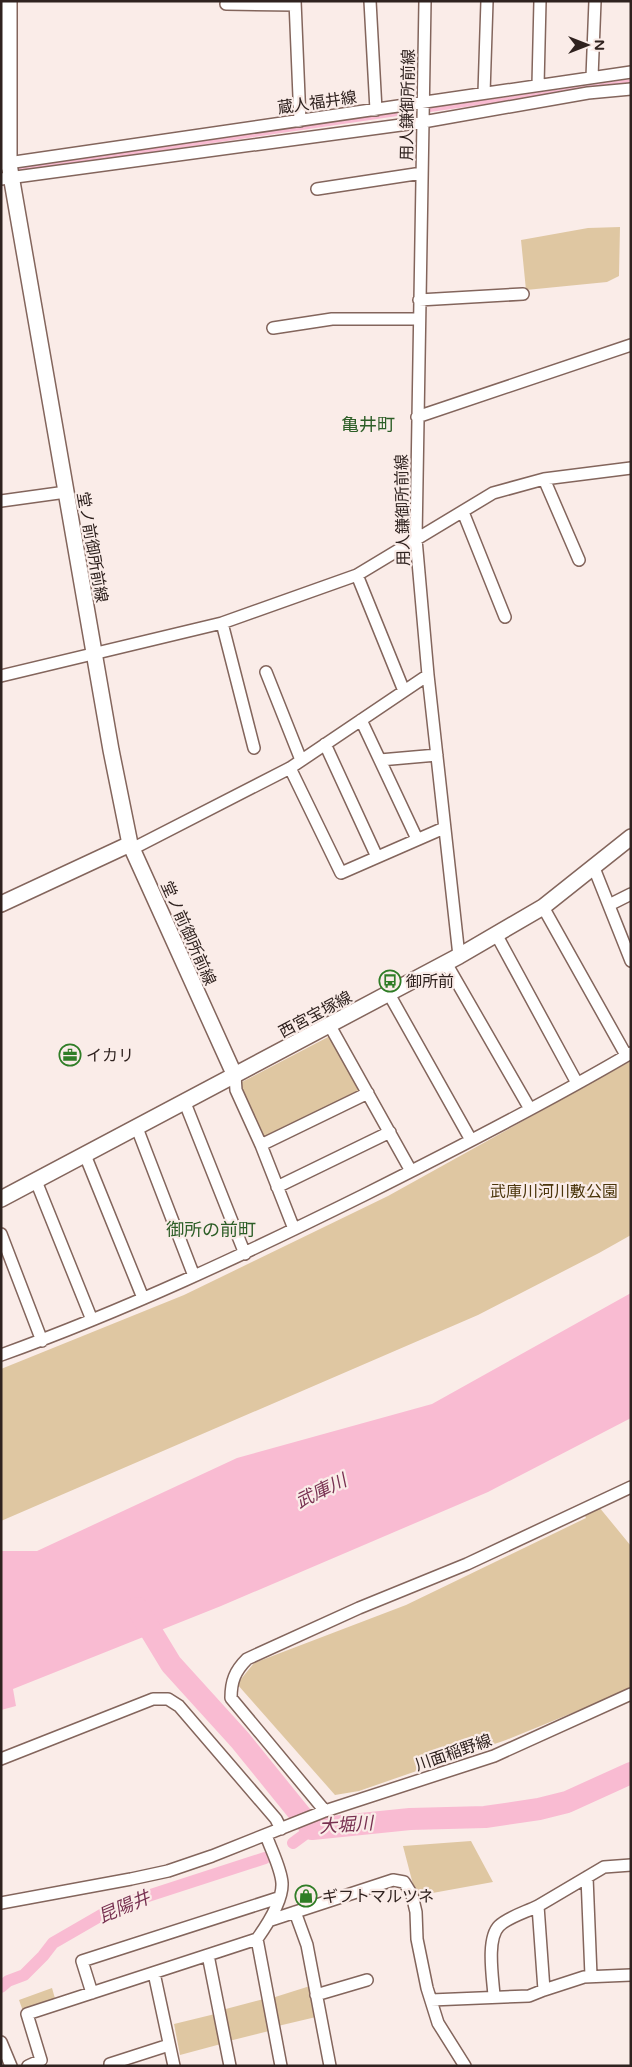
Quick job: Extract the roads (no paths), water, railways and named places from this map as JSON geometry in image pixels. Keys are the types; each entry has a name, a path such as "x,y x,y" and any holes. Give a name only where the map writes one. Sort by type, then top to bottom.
{"street":[{"path":"370,1 376,110"},
{"name":"用人鎌御所前線","path":"425,1 416,539 444,828 452,960"},
{"path":"484,93 487,1"},
{"path":"538,85 540,1"},
{"path":"592,76 595,1"},
{"path":"226,4 295,3 300,121"},
{"name":"堂ノ前御所前線","path":"7,8 5,164 7,179 66,492 94,656 131,846 235,1076"},
{"name":"蔵人福井線","path":"5,164 423,103 592,76 631,72"},
{"path":"7,179 423,122 588,93 631,89"},
{"path":"317,189 422,174"},
{"path":"420,300 523,294"},
{"path":"273,328 332,320 419,319"},
{"path":"417,417 631,345"},
{"path":"1,676 94,656 222,623 357,575 493,494 544,479 631,468"},
{"path":"544,479 579,560"},
{"path":"1,501 66,492"},
{"path":"463,512 505,617"},
{"path":"357,575 404,691"},
{"path":"222,623 254,748"},
{"path":"266,672 301,760"},
{"path":"1,904 131,846 290,768 428,675"},
{"path":"361,720 417,839"},
{"path":"325,744 377,857"},
{"path":"380,760 437,755"},
{"path":"290,768 341,873 444,828"},
{"name":"西宮宝塚線","path":"1,1198 137,1128 452,960 543,907 631,837"},
{"path":"594,868 631,961"},
{"path":"609,905 631,894"},
{"path":"1,1355 92,1320 245,1254 471,1140 628,1054 543,907"},
{"path":"496,934 577,1083"},
{"path":"452,960 530,1109"},
{"path":"389,994 471,1140"},
{"path":"330,1026 411,1171"},
{"path":"235,1076 236,1090 261,1146 294,1229"},
{"path":"261,1146 368,1093"},
{"path":"185,1102 245,1254"},
{"path":"137,1128 194,1276"},
{"path":"277,1187 390,1132"},
{"path":"85,1155 142,1298"},
{"path":"36,1180 92,1320"},
{"path":"1,1234 42,1340"},
{"path":"324,1812 231,1698 231,1683 236,1669 247,1659 359,1608 467,1564 631,1487"},
{"name":"川面稲野線","path":"1,1903 168,1871 324,1812 494,1756 631,1694"},
{"path":"1,1759 153,1699 168,1699 179,1706 284,1828"},
{"path":"28,2066 41,2060 27,2014 257,1939 271,1920 282,1888 282,1880 266,1835"},
{"path":"494,1996 492,1938 500,1924 538,1906 604,1867 631,1865"},
{"path":"587,1877 591,1976"},
{"path":"271,1920 394,1880 404,1882 412,1894 416,1912 417,1939 438,2023 465,2066"},
{"path":"92,1993 82,1961 278,1898"},
{"path":"538,1906 544,1990"},
{"path":"295,1912 307,1945 330,2066"},
{"path":"257,1939 281,2066"},
{"path":"208,1955 230,2066"},
{"path":"154,1973 174,2066"},
{"path":"431,2000 528,1996 591,1976 631,1975"},
{"path":"316,1995 367,1980"},
{"path":"1,2042 11,2066"},
{"path":"110,2066 110,2064 169,2045"}],"water":[{"name":"武庫川","path":"631,1293 631,1418 488,1492 221,1606 13,1689 16,1706 1,1710 1,1551 37,1551 237,1458 432,1404"}],"waterway":[{"path":"430,110 631,81"},
{"path":"15,170 411,112"},
{"name":"大堀川","path":"137,1608 171,1664 240,1740 312,1829 410,1819 485,1817 539,1809 567,1802 631,1773"},
{"name":"昆陽井","path":"293,1843 312,1829"},
{"name":"昆陽井","path":"1,1987 8,1981 24,1975 53,1943 117,1906 265,1858"}],"place":[{"name":"御所前","path":"390,981"},
{"name":"イカリ","path":"70,1055"},
{"name":"ギフトマルツネ","path":"306,1896"}],"district":[{"name":"亀井町","path":"368,425"},
{"name":"御所の前町","path":"211,1230"}],"park label":[{"name":"武庫川河川敷公園","path":"554,1191"}]}
